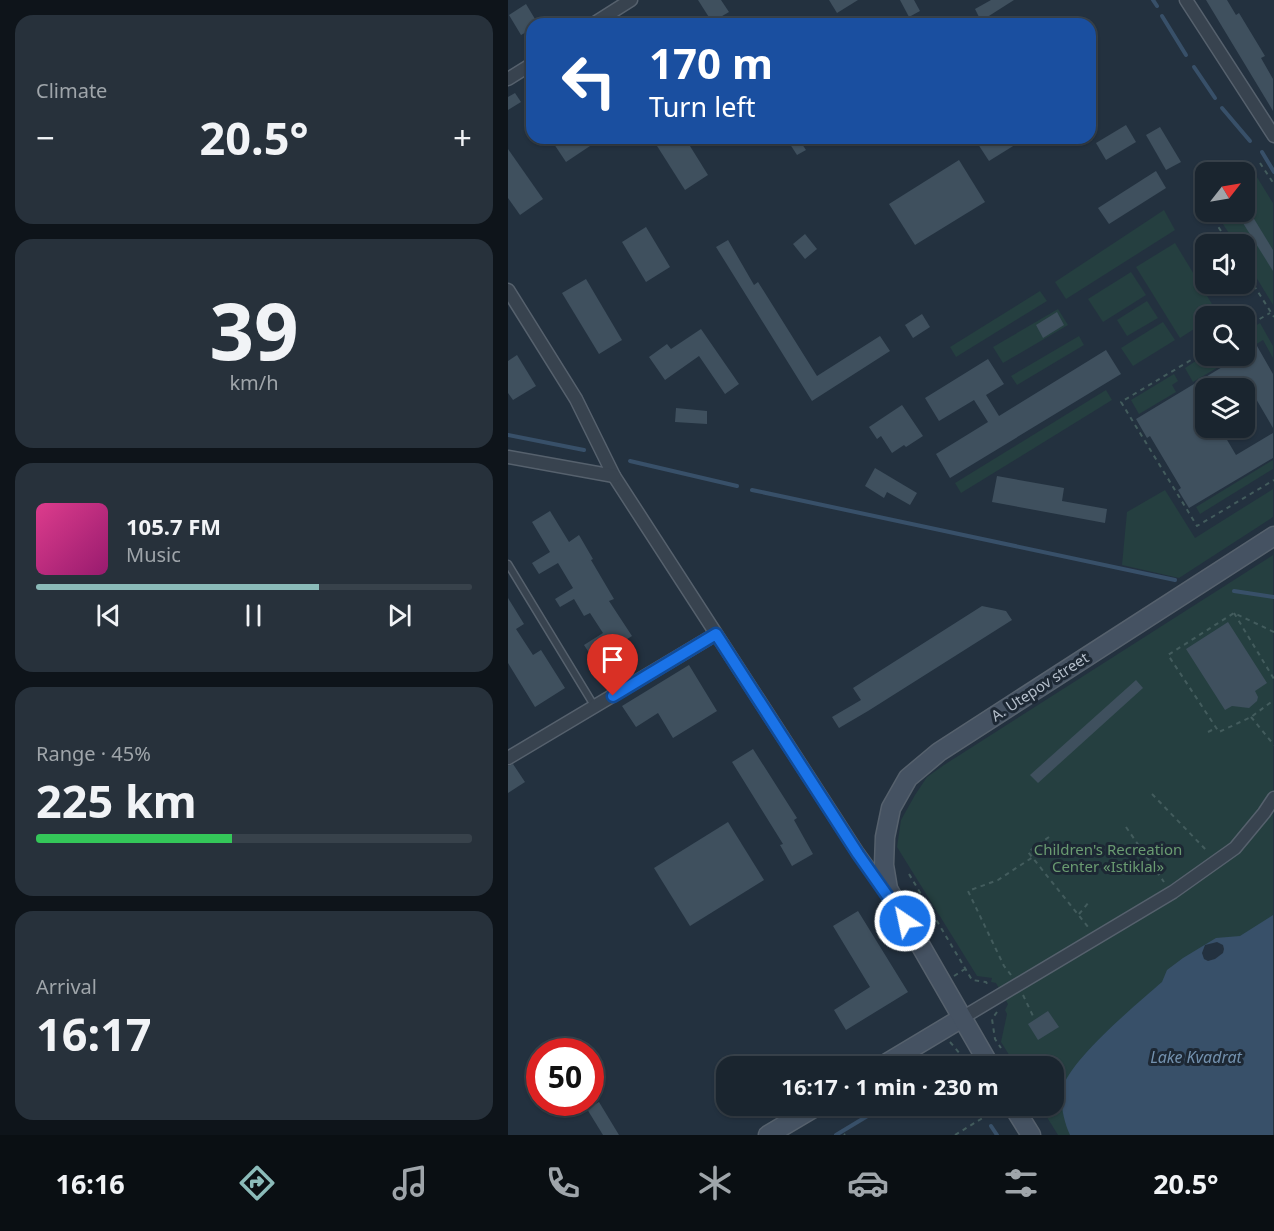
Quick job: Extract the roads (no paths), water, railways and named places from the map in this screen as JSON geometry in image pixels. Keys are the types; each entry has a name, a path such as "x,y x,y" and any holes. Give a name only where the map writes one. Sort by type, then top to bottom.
{"main road":[{"name":"A. Utepov street","path":"984,1056 892,897 884,865 885,837 891,808 908,777 939,752 1273,536"},
{"path":"899,1056 962,1018"},
{"path":"768,1135 800,1116"},
{"path":"1019,1116 1031,1135"}],"street":[{"path":"602,18 631,0"},
{"path":"1186,0 1273,136"},
{"path":"508,79 526,68"},
{"path":"508,290 576,399 614,476 858,854 892,897"},
{"path":"508,457 614,476"},
{"path":"508,758 716,634"},
{"path":"962,1018 1171,893 1217,861 1235,848 1264,813 1273,798"},
{"path":"858,854 865,857 878,854 885,837"}],"lane":[{"path":"508,564 595,706"}],"water":[{"name":"Lake Kvadrat","path":"1273,915 1273,1135 1070,1135 1064,1116 1064,1085 1090,1048 1162,982 1167,970 1183,958 1216,938 1240,936"}],"waterway":[{"path":"1153,0 1157,6"},
{"path":"1162,16 1186,55"},
{"path":"1194,67 1215,98"},
{"path":"1222,108 1250,141"},
{"path":"1262,152 1274,172"},
{"path":"508,435 584,450"},
{"path":"630,461 737,486"},
{"path":"752,490 1175,580"},
{"path":"1234,591 1274,597"},
{"path":"836,1135 867,1116"},
{"path":"991,1126 997,1135"}],"park label":[{"name":"Children's Recreation Center «Istiklal»","path":"1108,858"}]}
